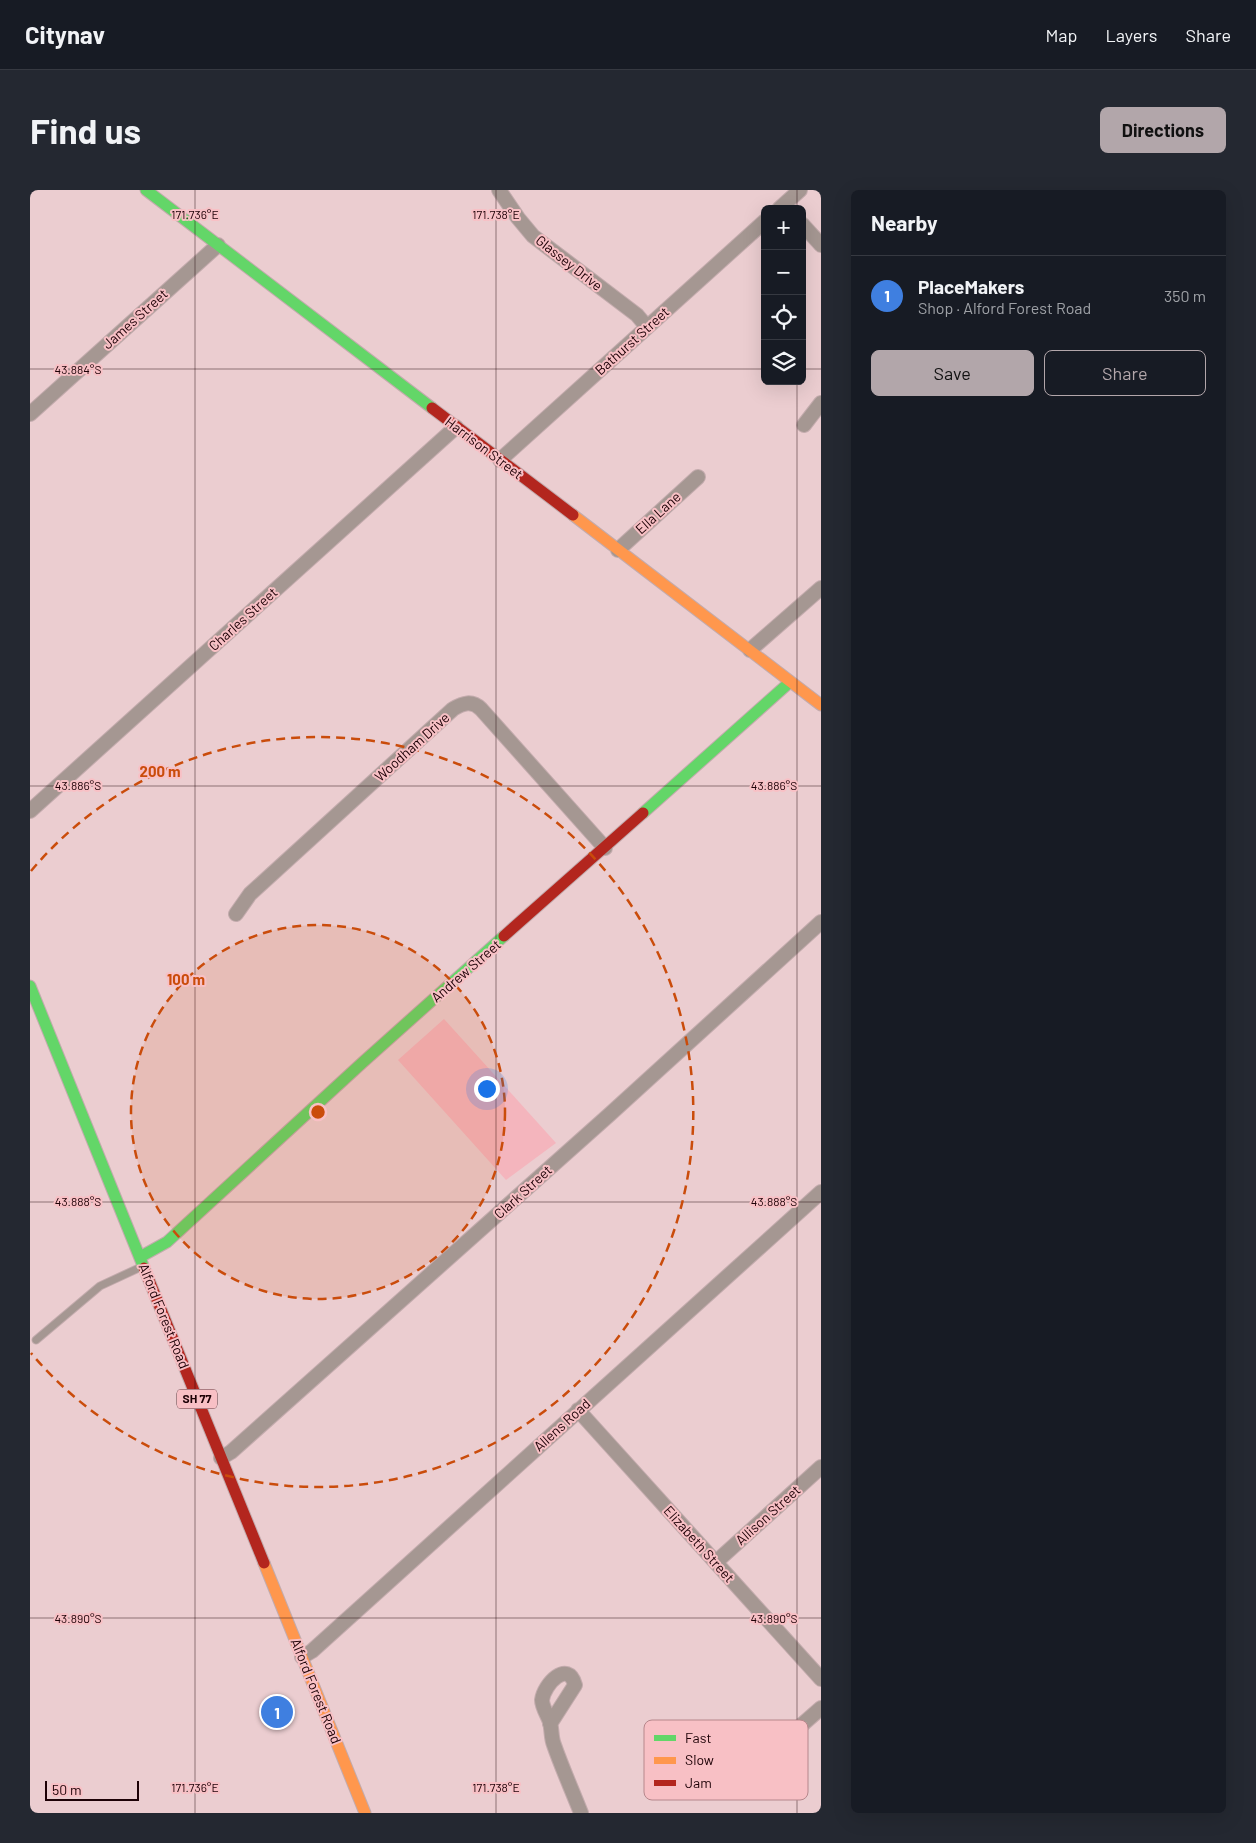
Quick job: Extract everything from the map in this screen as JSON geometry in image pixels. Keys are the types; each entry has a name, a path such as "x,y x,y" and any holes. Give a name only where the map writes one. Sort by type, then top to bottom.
{"street":[{"name":"Harrison Street","path":"146,190 821,705"},
{"name":"Glassey Drive","path":"499,190 533,236 637,315 647,327"},
{"path":"786,205 800,190"},
{"name":"Bathurst Street","path":"500,460 761,226"},
{"path":"806,228 821,245"},
{"name":"James Street","path":"30,414 218,245"},
{"path":"804,425 821,403"},
{"name":"Charles Street","path":"30,811 456,427"},
{"name":"Ella Lane","path":"618,550 698,477"},
{"path":"750,650 821,588"},
{"name":"Andrew Street","path":"142,1261 167,1242 362,1063 790,682"},
{"name":"Woodham Drive","path":"236,914 250,894 264,881 453,710 466,703 473,703 482,709 605,848"},
{"name":"Clark Street","path":"221,1458 231,1452 821,922"},
{"name":"Alford Forest Road","path":"30,986 365,1813"},
{"name":"Allens Road","path":"302,1656 312,1651 821,1192"},
{"name":"Elizabeth Street","path":"578,1410 821,1679"},
{"name":"Allison Street","path":"716,1562 821,1467"},
{"path":"807,1720 821,1708"},
{"path":"550,1724 553,1742 581,1813"}],"lane":[{"path":"36,1340 100,1286 142,1261"}],"shaded area":[{"path":"444,1019 556,1143 506,1180 398,1060"}],"traffic: fast":[{"path":"146,190 432,408"},
{"path":"643,813 790,682"},
{"path":"140,1257 167,1242 504,936"},
{"path":"30,986 144,1268"}],"traffic: slow":[{"path":"573,515 821,705"},
{"path":"264,1563 365,1813"}],"traffic: jam":[{"path":"432,408 573,515"},
{"path":"504,936 643,813"},
{"path":"144,1268 264,1563"}],"place":[{"name":"PlaceMakers","path":"277,1712"}]}
